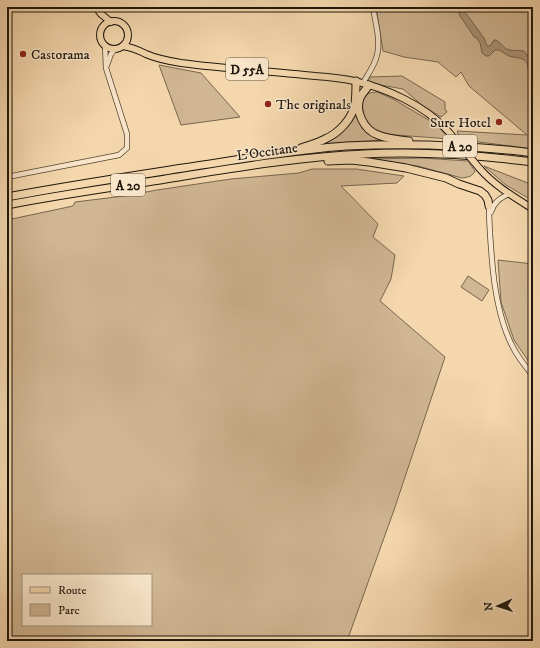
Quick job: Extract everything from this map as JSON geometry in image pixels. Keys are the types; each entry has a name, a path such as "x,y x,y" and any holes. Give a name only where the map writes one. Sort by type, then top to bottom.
{"highway":[{"path":"363,83 363,92 359,103 359,109 362,121 368,129 376,135 382,137 419,141 429,145"},
{"path":"290,152 334,135 348,119 363,83"},
{"name":"L'Occitane","path":"7,196 290,152 346,146 429,145 491,148 533,154"},
{"name":"L'Occitane","path":"7,205 281,161 314,158 363,154 421,153 476,156 533,162"},
{"path":"314,158 322,161 351,160 377,163 406,168 446,178 458,184 480,191 485,195 489,206"}],"main road":[{"path":"96,8 111,22"},
{"path":"96,8 102,28 102,42 105,45 112,49 123,46 128,36"},
{"path":"102,28 107,23 111,22 123,25 126,28 128,36 140,51"},
{"name":"D 55A","path":"123,46 128,46 155,57 180,63 301,74 363,83 399,96 414,104 434,118 447,130 487,177 509,194"},
{"path":"509,194 533,209"},
{"path":"530,641 533,638"}],"street":[{"path":"363,83 378,54 378,40 373,7"},
{"path":"7,177 119,154 127,148 127,134 106,68 105,45"},
{"path":"106,68 111,54 115,49"},
{"path":"489,222 492,207 496,201 509,194"},
{"path":"489,206 490,241 496,298 503,322 515,351 533,376"}],"green space":[{"path":"376,7 533,7 533,149 464,140 457,131 527,135 469,86 461,72 456,77 438,62 404,57 383,51"},
{"path":"159,65 201,73 240,117 181,125"},
{"path":"402,76 445,102 445,109 447,112 441,117 422,105 403,89 369,83 369,77"},
{"path":"377,92 393,99 437,125 450,139 383,134 368,126 361,110 363,96 369,93"},
{"path":"356,107 359,122 385,140 319,144 338,135"},
{"path":"422,158 468,161 475,171 471,176 462,178 418,166 365,159"},
{"path":"484,166 533,185 533,201 506,185"},
{"path":"312,169 356,169 404,176 397,183 341,186 378,224 373,237 395,255 391,279 380,301 445,357 394,510 347,641 7,641 7,220 73,206 75,202 124,196 231,179 299,173"},
{"path":"498,260 533,264 533,368 514,340 501,302"},
{"path":"468,276 489,290 482,301 461,287"}],"shaded area":[{"path":"457,7 463,7 484,38 487,46 490,46 494,40 496,40 506,49 524,51 533,63 533,72 528,69 528,65 524,60 509,56 501,51 495,50 489,56 482,53 480,43 476,37 474,37 460,16"}],"place":[{"name":"Castorama","path":"23,54"},
{"name":"The originals","path":"268,104"},
{"name":"Sure Hotel","path":"499,122"}]}
